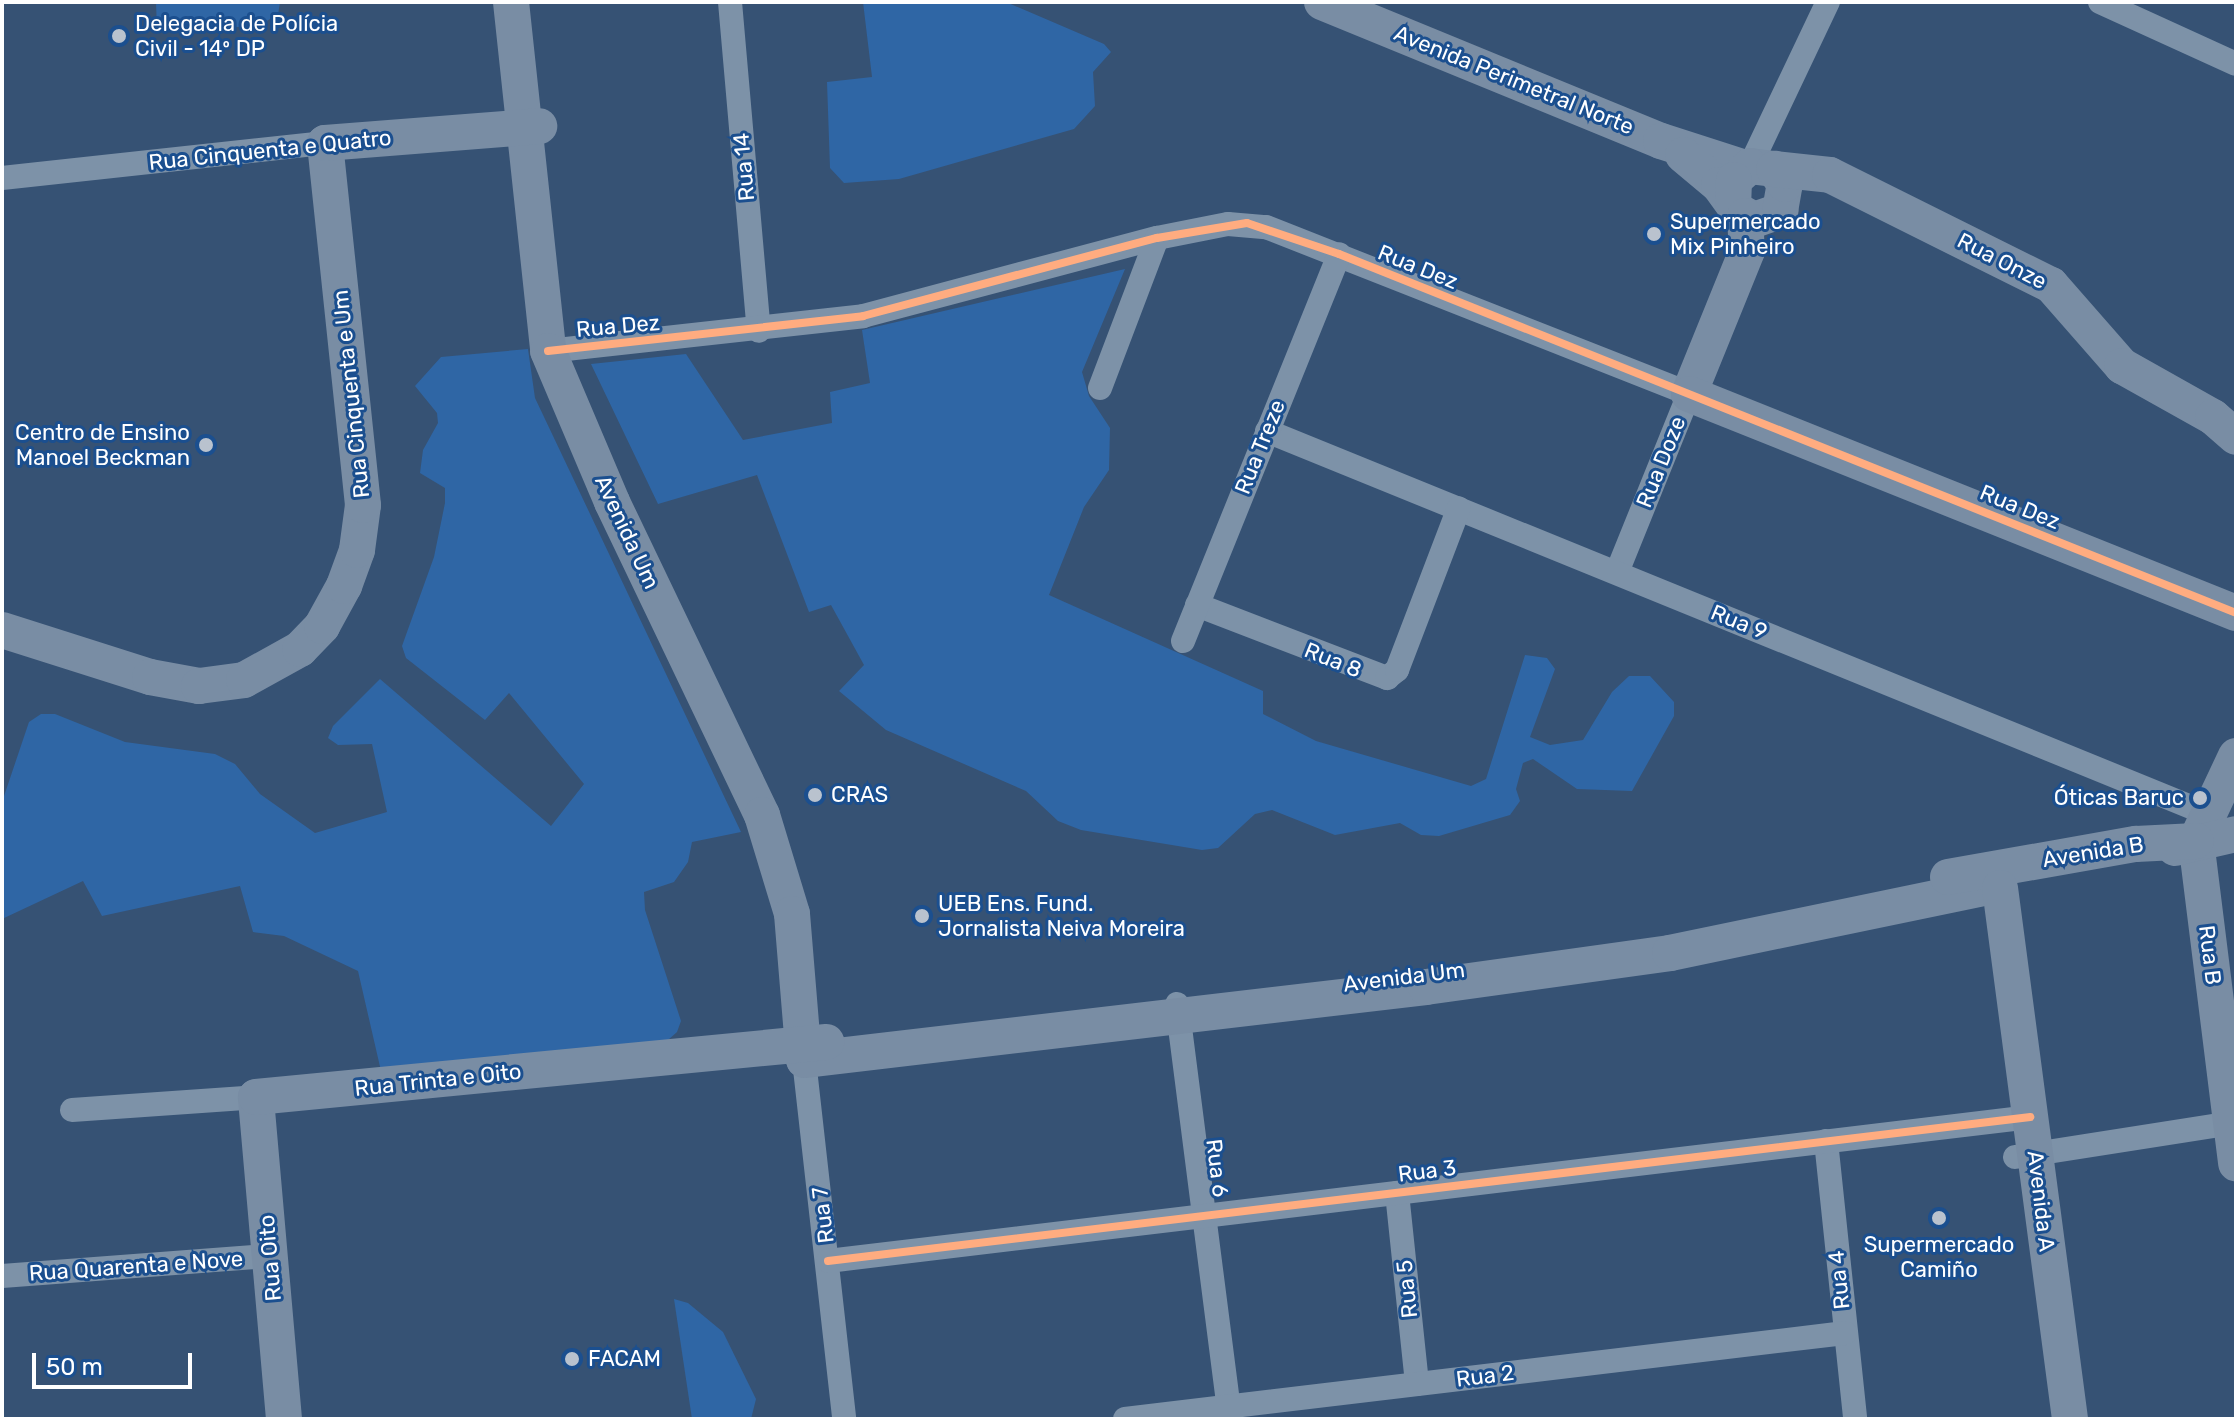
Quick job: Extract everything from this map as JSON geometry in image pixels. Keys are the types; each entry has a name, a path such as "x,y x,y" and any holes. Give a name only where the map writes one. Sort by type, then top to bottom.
{"street":[{"name":"Avenida Um","path":"511,2 531,126 554,350 612,502 762,815 792,914 812,1051 1178,1011 1665,941 1989,882"},
{"name":"Avenida Um","path":"528,2 531,126"},
{"name":"Rua 14","path":"730,2 759,331"},
{"name":"Avenida Perimetral Norte","path":"1322,2 1661,141 1701,167 1739,210"},
{"path":"1760,161 1785,184 1780,211 1764,220 1739,210 1734,180 1760,161 1828,2"},
{"path":"2100,2 2236,64"},
{"name":"Rua Cinquenta e Quatro","path":"2,178 325,143 531,126"},
{"name":"Avenida Perimetral Norte","path":"1661,141 1760,161"},
{"name":"Rua Cinquenta e Um","path":"2,630 150,677 199,686 244,680 271,669 322,626 357,550 363,505 325,143"},
{"name":"Rua Onze","path":"1760,161 1830,175 2051,285 2122,366 2213,417 2236,437"},
{"name":"Rua Doze","path":"1617,572 1747,251 1739,210"},
{"name":"Rua Dez","path":"554,350 759,331 863,316 1157,238 1247,223 1339,254 2236,613"},
{"path":"1100,388 1157,238"},
{"name":"Rua Treze","path":"1183,641 1339,254"},
{"name":"Rua 9","path":"1267,431 1617,572 2214,830"},
{"name":"Rua 8","path":"1197,605 1387,678 1397,670 1459,508"},
{"path":"2214,830 2236,756"},
{"name":"Avenida B","path":"1989,882 2136,844 2214,830"},
{"name":"Rua B","path":"2214,830 2236,1164"},
{"name":"Avenida A","path":"1989,882 2025,1156 2070,1419"},
{"name":"Rua 6","path":"1178,1011 1230,1413"},
{"name":"Rua Trinta e Oito","path":"72,1110 812,1051"},
{"name":"Rua 7","path":"812,1051 844,1419"},
{"name":"Rua Oito","path":"256,1097 284,1419"},
{"name":"Rua 3","path":"828,1261 2020,1118"},
{"path":"2025,1156 2231,1123"},
{"name":"Rua 4","path":"1826,1141 1855,1419"},
{"name":"Avenida A","path":"2025,1156 2047,1419"},
{"name":"Rua 5","path":"1397,1193 1417,1384"},
{"name":"Rua Quarenta e Nove","path":"2,1276 270,1256"},
{"name":"Rua 2","path":"1125,1419 1230,1413 1417,1384 1845,1333"}],"shaded area":[{"path":"156,2 280,2 278,15 257,26 157,31"},
{"path":"863,2 1006,2 1104,44 1111,52 1093,72 1095,106 1074,129 899,179 844,183 830,168 827,82 872,77"},
{"path":"1125,269 1082,372 1089,396 1110,428 1109,470 1084,507 1049,595 1263,691 1263,714 1316,741 1471,786 1486,779 1525,655 1547,658 1555,669 1530,737 1550,745 1583,740 1612,692 1629,676 1650,676 1674,702 1674,716 1632,791 1577,789 1533,759 1523,763 1516,789 1520,801 1510,815 1439,836 1421,835 1400,823 1335,835 1272,810 1255,814 1218,848 1202,850 1081,830 1058,821 1026,791 886,730 839,691 864,665 831,605 809,612 757,475 658,504 591,364 686,354 743,440 832,423 830,392 870,383 862,330"},
{"path":"528,349 535,398 741,832 692,842 688,862 674,882 644,892 645,910 681,1021 677,1032 668,1040 381,1071 358,971 284,936 253,932 240,886 102,916 83,881 2,919 2,802 29,722 41,714 55,714 125,742 215,754 235,764 260,794 315,833 387,812 372,744 338,745 328,738 333,726 380,679 551,826 584,784 509,693 485,720 406,658 402,646 434,557 445,503 445,488 420,473 423,450 438,423 437,413 415,386 441,357"},
{"path":"674,1299 688,1303 723,1332 756,1399 751,1419 692,1419"}],"cycle path":[{"path":"548,351 863,316 1157,238 1247,223 1339,254 2236,613"},
{"path":"828,1261 2030,1117"}],"place":[{"name":"Delegacia de Polícia Civil - 14º DP","path":"119,36"},
{"name":"Supermercado Mix Pinheiro","path":"1654,234"},
{"name":"Centro de Ensino Manoel Beckman","path":"206,445"},
{"name":"CRAS","path":"815,795"},
{"name":"Óticas Baruc","path":"2200,798"},
{"name":"UEB Ens. Fund. Jornalista Neiva Moreira","path":"922,916"},
{"name":"Supermercado Camiño","path":"1939,1218"},
{"name":"FACAM","path":"572,1359"}]}
